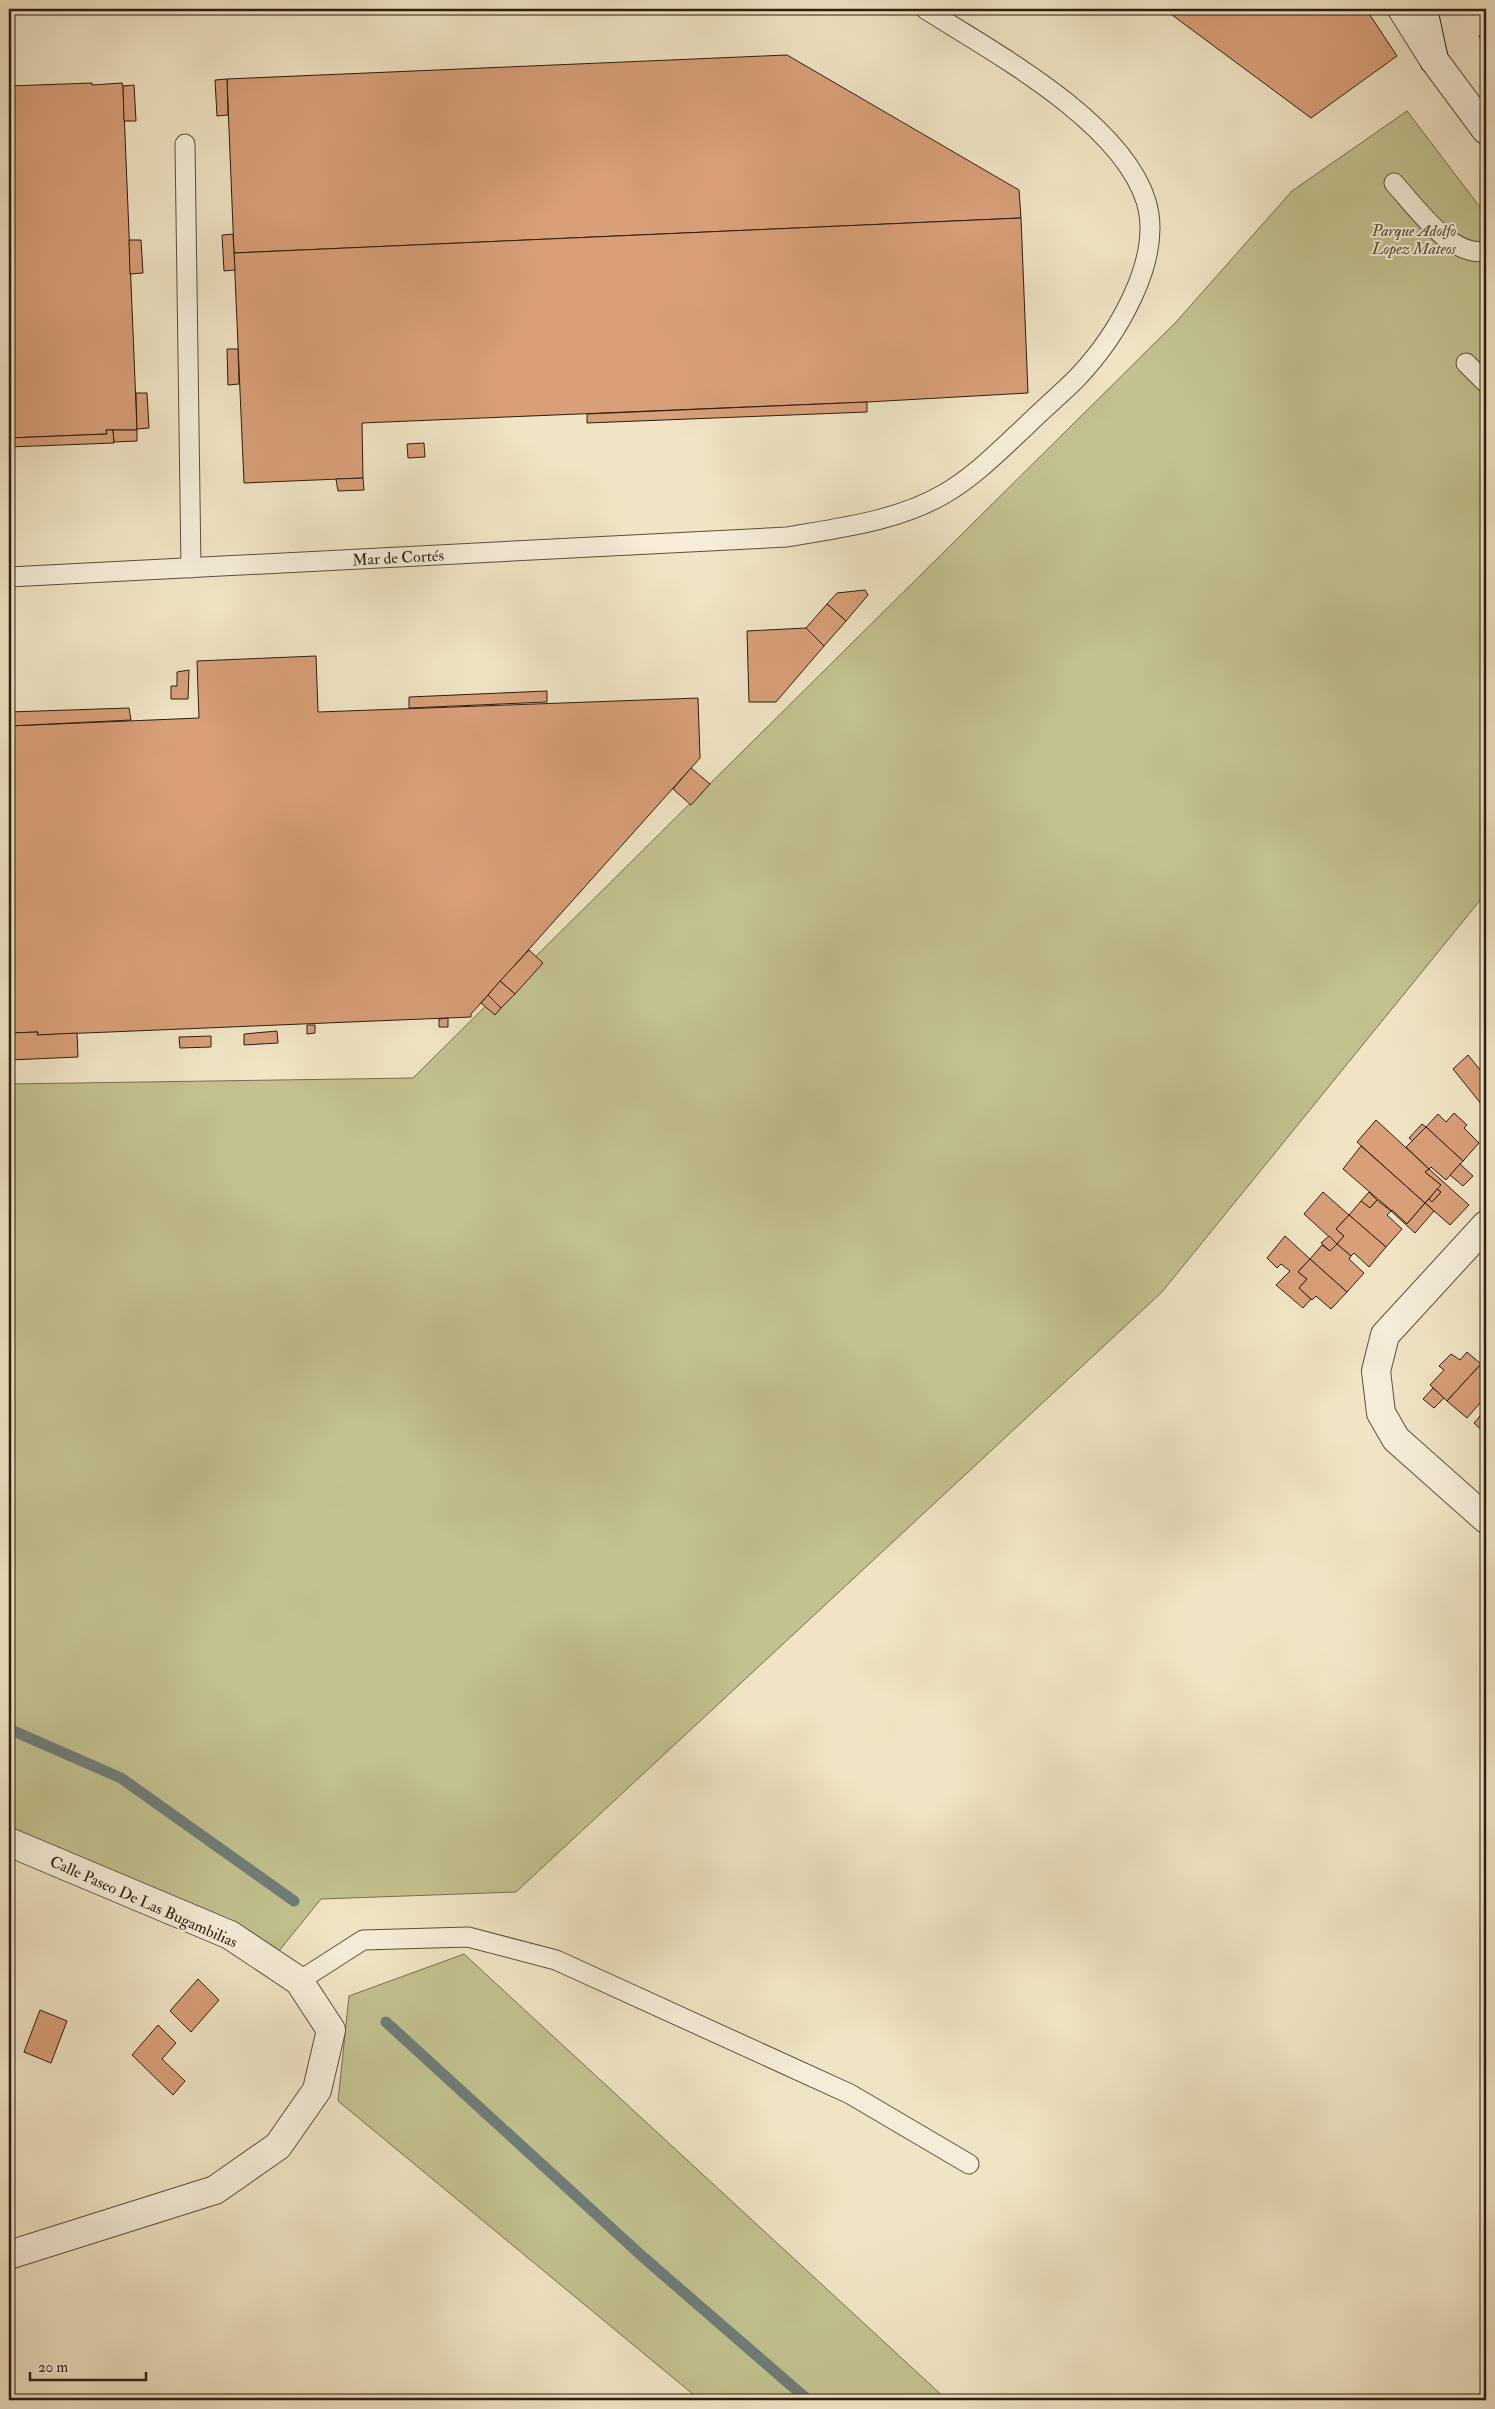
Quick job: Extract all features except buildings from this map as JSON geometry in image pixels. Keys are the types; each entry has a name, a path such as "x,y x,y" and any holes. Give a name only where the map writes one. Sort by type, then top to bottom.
{"street":[{"path":"1402,9 1434,60 1486,130"},
{"path":"1423,9 1434,60"},
{"path":"1486,1225 1385,1335 1376,1371 1381,1413 1396,1439 1486,1519"},
{"name":"Calle Paseo De Las Bugambilias","path":"9,1842 230,1935 299,1981 331,2030 317,2090 278,2146 215,2190 9,2255"}],"lane":[{"name":"Mar de Cortés","path":"9,577 787,537 858,524 908,510 943,495 979,470 1078,376 1115,328 1140,283 1151,241 1146,202 1128,164 1088,120 1041,83 925,9"},
{"path":"186,144 191,568"},
{"path":"1394,183 1442,235 1466,251 1486,250"},
{"path":"1466,363 1486,382"},
{"path":"299,1981 363,1940 468,1937 556,1960 850,2094 969,2164"}],"green space":[{"name":"Parque Adolfo Lopez Mateos","path":"1407,111 1486,215 1486,893 1162,1292 516,1892 321,1899 270,1962 9,1842 9,1084 413,1078 1176,322 1292,191"},
{"path":"464,1954 947,2400 700,2400 338,2101 349,1996"}],"waterway":[{"path":"9,1729 121,1778 294,1901"},
{"path":"386,2022 643,2257 808,2400"}]}
